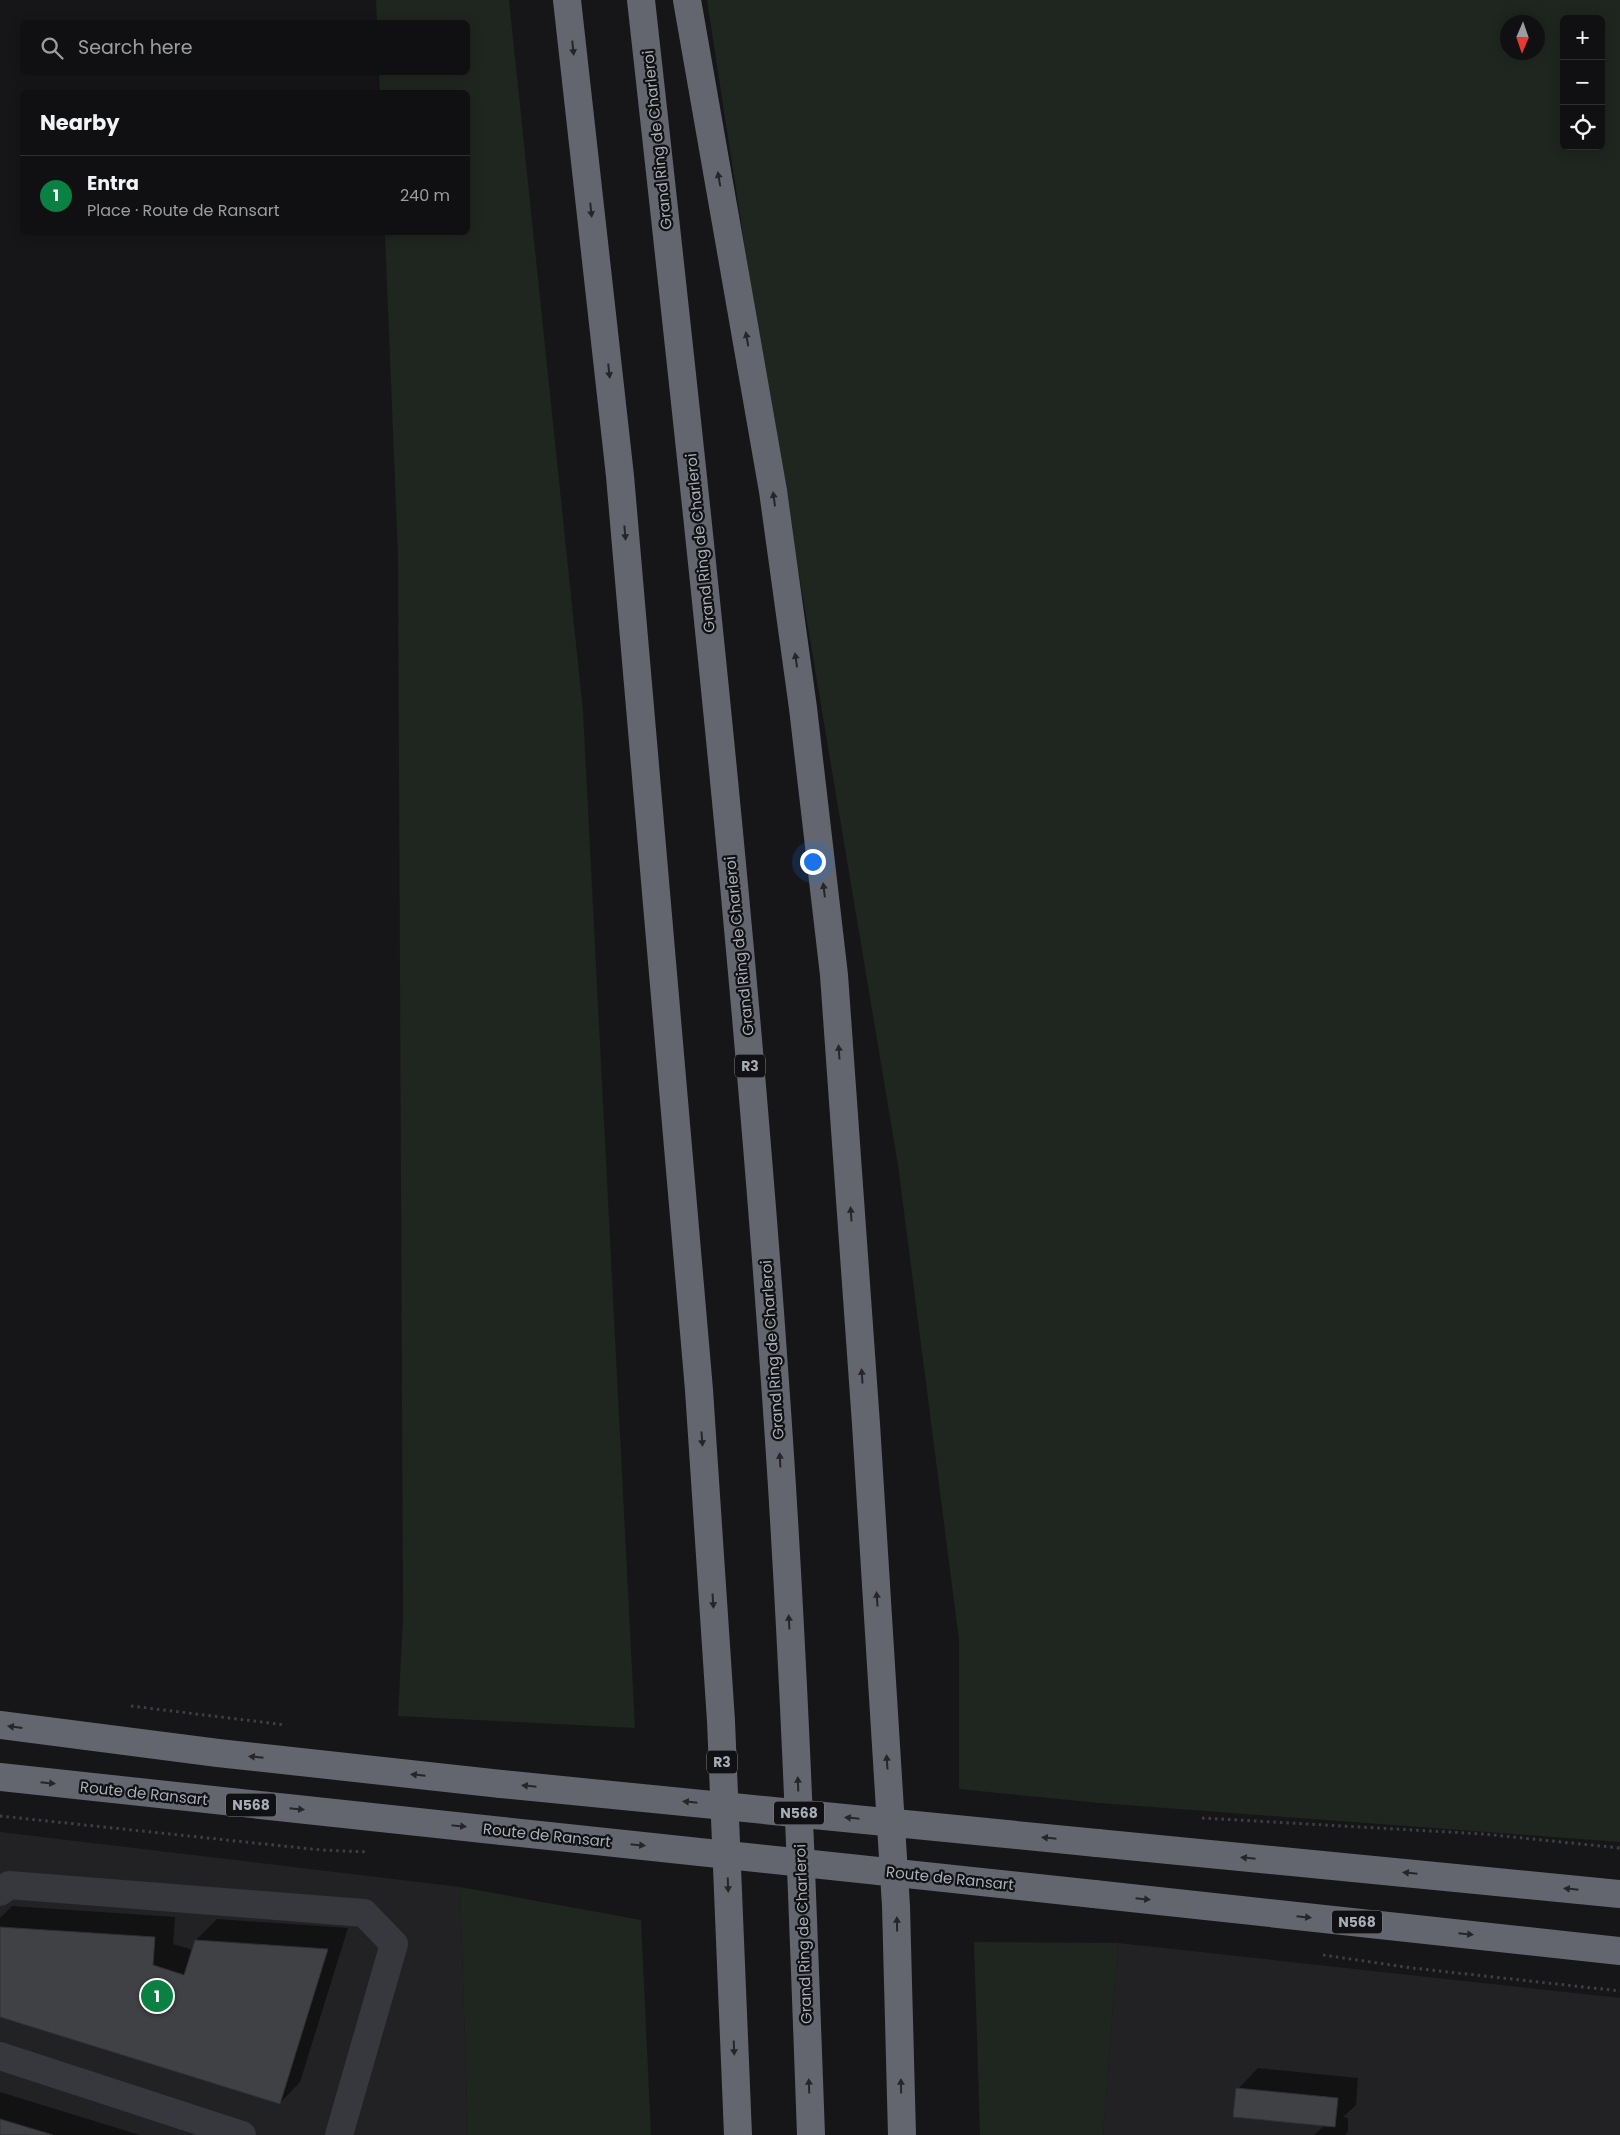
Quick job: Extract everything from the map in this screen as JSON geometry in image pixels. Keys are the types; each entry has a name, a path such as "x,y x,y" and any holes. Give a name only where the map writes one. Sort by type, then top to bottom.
{"highway":[{"name":"R3","path":"567,0 620,476 699,1390 721,1721 738,2135"},
{"name":"Grand Ring de Charleroi","path":"641,0 692,461 752,1086 776,1385 796,1728 811,2135"},
{"path":"687,0 773,491 803,708 834,974 866,1424 896,1906 902,2135"},
{"name":"N568","path":"0,1725 218,1753 501,1784 1620,1894"},
{"name":"Route de Ransart","path":"0,1778 502,1830 1620,1951"}],"lane":[{"path":"0,1892 8,1885 364,1913 394,1944 339,2135"},
{"path":"0,2056 242,2135"}],"path":[{"path":"0,1816 321,1850 370,1852"},
{"path":"1194,1817 1483,1834 1620,1848"}],"shaded area":[{"path":"376,0 509,0 583,711 635,1728 398,1716 403,1618 398,556 385,235 470,235 470,90 380,90 379,75 470,75 470,20 377,20"},
{"path":"707,0 1620,0 1620,1842 1099,1803 959,1789 959,1640 898,1165 750,281"},
{"path":"0,1832 460,1887 468,2135 0,2135"},
{"path":"460,1887 641,1920 651,2135 468,2135"},
{"path":"974,1942 1118,1943 1103,2135 980,2135"},
{"path":"1118,1943 1620,1998 1620,2135 1103,2135"}],"building":[{"path":"0,1927 155,1937 153,1965 184,1975 195,1940 328,1949 280,2104 0,2017"},
{"path":"1236,2088 1338,2098 1335,2127 1233,2117"},
{"path":"0,2119 53,2135 0,2135"}],"place":[{"name":"Entra","path":"157,1996"}]}
